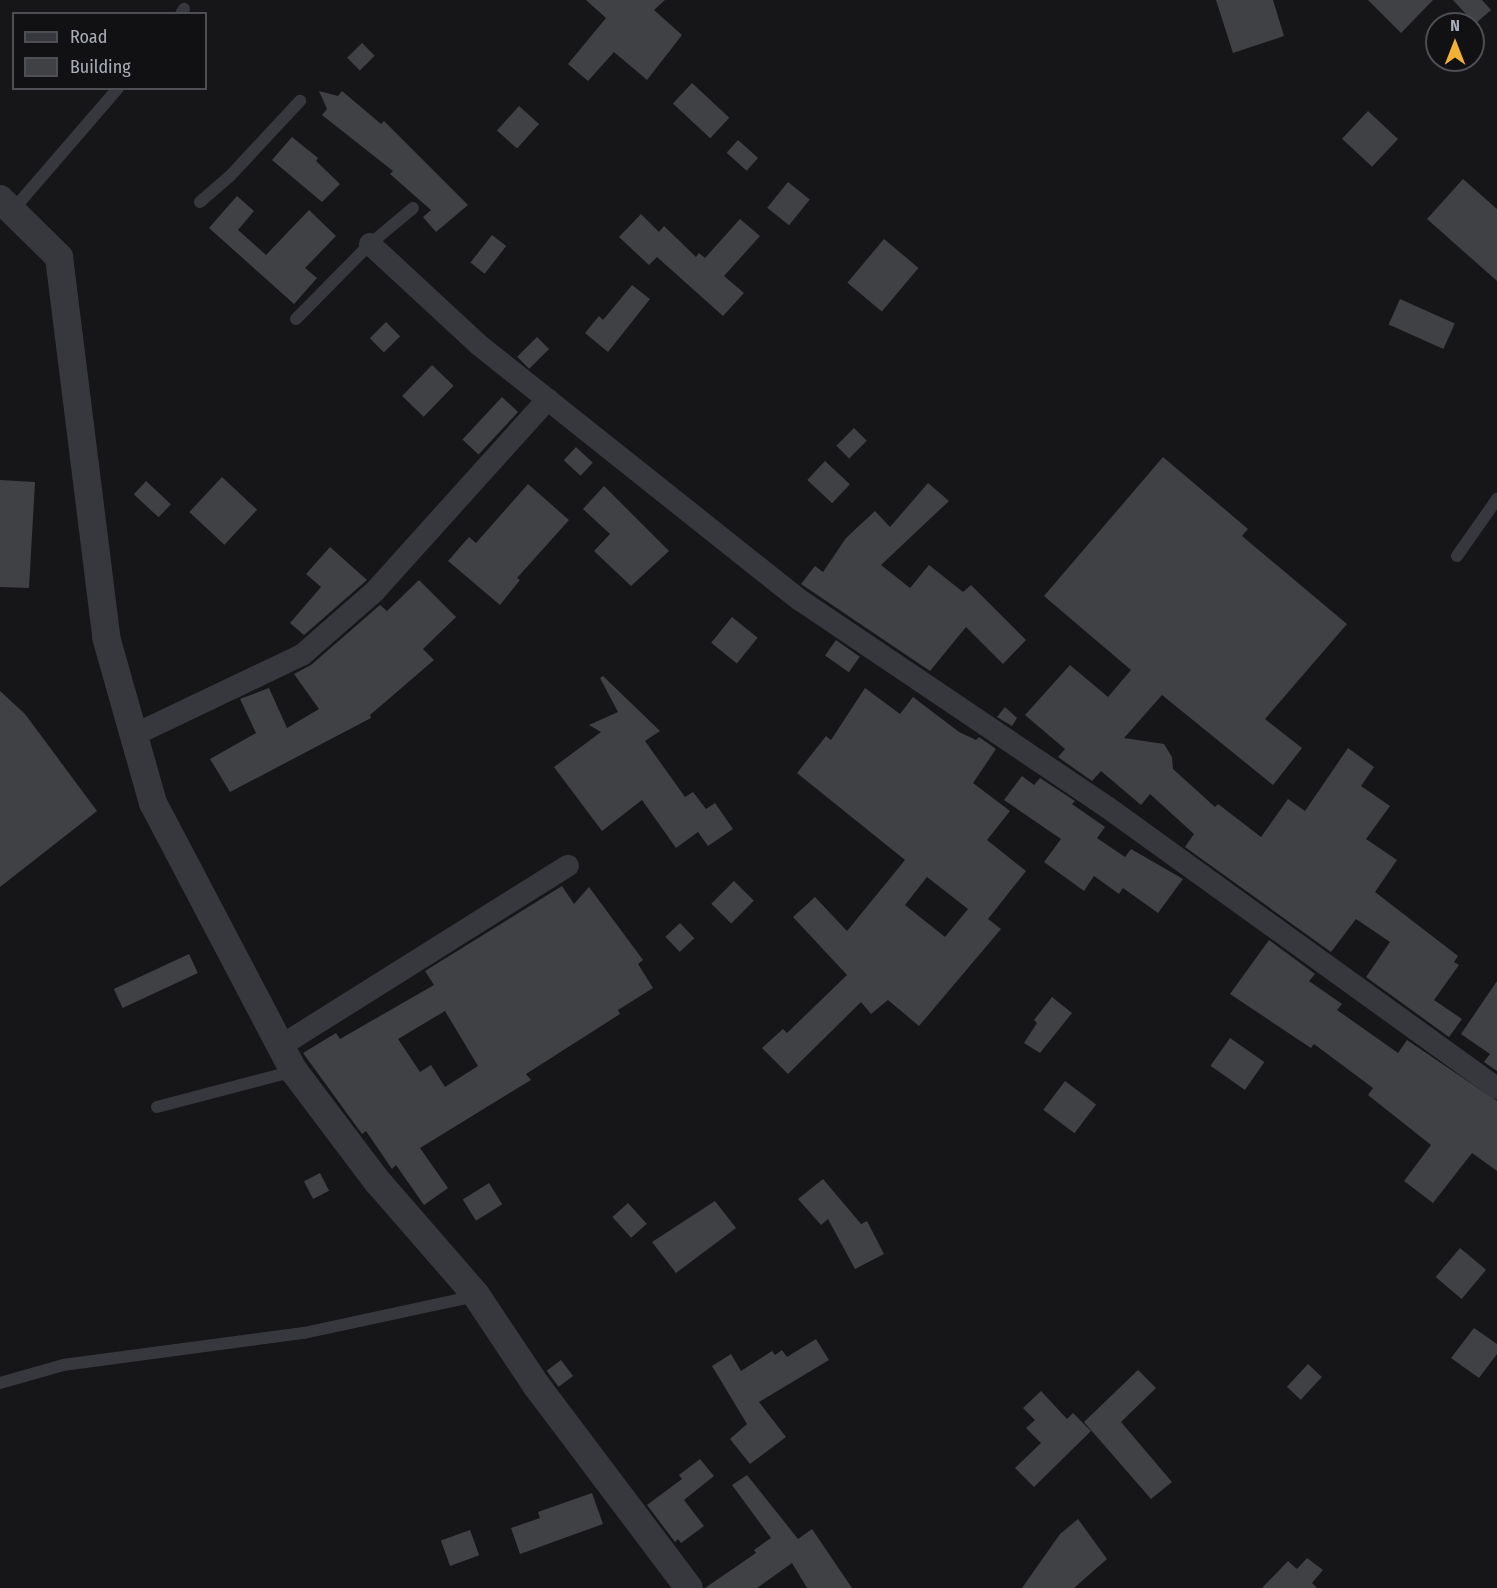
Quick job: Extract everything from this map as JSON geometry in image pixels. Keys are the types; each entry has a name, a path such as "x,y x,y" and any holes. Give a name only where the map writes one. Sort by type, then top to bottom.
{"street":[{"path":"6,205 59,257 106,637 153,802 279,1047 294,1071 377,1181 476,1296 536,1385 689,1588"},
{"path":"370,244 479,345 800,600 1107,807 1497,1088"},
{"path":"134,735 302,655 375,591 548,399"},
{"path":"279,1047 568,866"}],"lane":[{"path":"6,205 116,90"},
{"path":"200,202 230,176 300,101"},
{"path":"296,319 370,244 413,208"},
{"path":"1457,556 1497,499"},
{"path":"157,1107 294,1071"},
{"path":"0,1383 63,1365 304,1333 476,1296"}],"building":[{"path":"586,0 665,0 654,10 682,35 647,80 614,52 588,81 568,64 606,18"},
{"path":"1216,0 1273,0 1284,36 1233,53"},
{"path":"1368,0 1433,0 1401,33"},
{"path":"1453,0 1482,0 1491,10 1485,15 1485,12 1464,12"},
{"path":"362,43 375,56 360,71 347,58"},
{"path":"692,83 729,118 710,138 673,103"},
{"path":"319,91 338,96 342,91 381,124 384,121 468,205 436,232 423,217 431,210 390,174 393,171 322,115 327,109"},
{"path":"519,106 539,124 517,149 497,131"},
{"path":"1368,111 1398,139 1372,167 1342,139"},
{"path":"292,137 318,158 316,161 340,184 322,202 272,160"},
{"path":"738,140 758,158 747,171 727,153"},
{"path":"1463,179 1497,209 1497,281 1427,219"},
{"path":"788,182 810,200 789,225 767,208"},
{"path":"237,196 254,211 238,230 266,255 309,210 336,236 305,268 317,278 294,304 209,228"},
{"path":"641,214 659,232 664,226 696,257 699,253 705,258 740,219 760,236 724,276 744,293 723,316 657,257 649,265 619,237"},
{"path":"492,235 506,246 485,274 470,263"},
{"path":"884,239 918,268 882,312 847,283"},
{"path":"632,285 650,299 608,352 585,333 599,316 603,320"},
{"path":"1400,299 1455,323 1443,349 1389,325"},
{"path":"386,322 400,336 384,352 370,338"},
{"path":"537,337 549,349 529,369 517,357"},
{"path":"432,365 454,386 424,417 402,396"},
{"path":"502,397 518,412 479,454 462,439"},
{"path":"854,428 867,441 849,458 836,446"},
{"path":"576,447 593,463 581,476 564,460"},
{"path":"1163,457 1248,529 1242,536 1347,624 1265,719 1302,748 1273,785 1162,695 1124,738 1164,744 1172,757 1173,769 1215,807 1218,804 1261,837 1288,799 1305,811 1348,748 1374,767 1361,786 1390,806 1366,839 1397,860 1375,892 1458,956 1454,962 1459,965 1434,1000 1462,1019 1449,1037 1366,977 1390,942 1356,919 1331,952 1185,847 1194,834 1150,794 1141,805 1101,771 1092,781 1058,757 1065,749 1025,715 1070,665 1108,697 1131,670 1044,596"},
{"path":"825,461 850,484 832,503 807,480"},
{"path":"222,477 257,510 224,545 189,512"},
{"path":"0,480 35,482 29,588 0,587"},
{"path":"146,481 171,504 159,517 134,494"},
{"path":"928,483 949,501 881,565 910,588 929,565 963,592 971,585 1026,640 1003,664 966,627 930,671 801,584 815,566 823,572 846,538 875,511 890,527"},
{"path":"528,484 569,520 517,578 520,580 500,605 448,561 469,537 476,543"},
{"path":"604,486 669,551 631,586 594,551 610,534 583,509"},
{"path":"330,547 367,580 304,635 290,623 321,587 306,574"},
{"path":"419,580 456,617 423,649 434,660 370,715 371,718 230,792 210,759 256,733 240,699 269,688 287,728 319,709 294,674 311,665 380,605 387,611"},
{"path":"732,617 758,638 737,663 711,643"},
{"path":"836,640 860,657 849,672 825,656"},
{"path":"603,676 660,731 645,741 685,797 693,792 706,809 715,803 733,829 708,846 698,832 676,848 642,800 602,831 554,767 601,732 589,725 618,712 600,678"},
{"path":"865,688 900,714 913,697 959,732 976,740 979,737 996,749 973,783 1010,811 987,840 1026,871 988,919 1001,929 919,1026 888,1000 871,1014 861,1002 788,1074 762,1048 783,1029 787,1033 847,975 793,917 815,897 847,931 905,860 797,773 826,736 831,740","holes":["927,877 968,909 945,937 905,905"]},
{"path":"0,691 25,714 97,811 0,887"},
{"path":"1005,707 1017,718 1012,726 997,717"},
{"path":"1022,776 1034,785 1040,778 1075,801 1072,804 1105,827 1097,838 1125,857 1131,849 1183,879 1158,913 1123,888 1119,894 1094,876 1084,891 1044,862 1061,839 1004,800"},
{"path":"734,881 754,901 731,923 711,904"},
{"path":"562,886 574,904 589,887 643,960 638,964 653,988 618,1010 620,1014 526,1074 531,1080 420,1148 448,1188 424,1205 396,1165 392,1169 366,1131 362,1134 303,1053 336,1033 340,1039 434,985 425,971","holes":["445,1011 478,1066 445,1087 431,1065 420,1072 398,1039"]},
{"path":"680,923 694,938 680,952 665,937"},
{"path":"1269,940 1315,974 1309,981 1342,1004 1337,1010 1398,1053 1407,1040 1497,1101 1497,1171 1472,1153 1433,1203 1404,1181 1431,1145 1368,1095 1373,1088 1314,1044 1311,1048 1230,994"},
{"path":"189,954 198,973 123,1008 114,989"},
{"path":"1497,981 1497,1071 1484,1062 1490,1054 1461,1034"},
{"path":"1052,997 1072,1013 1040,1053 1024,1043 1037,1023 1034,1020"},
{"path":"1230,1038 1264,1062 1245,1090 1210,1066"},
{"path":"1065,1081 1096,1104 1074,1133 1043,1110"},
{"path":"320,1173 329,1191 313,1199 304,1181"},
{"path":"823,1179 861,1224 867,1221 884,1254 855,1269 828,1219 821,1225 798,1199"},
{"path":"489,1183 502,1204 476,1221 463,1199"},
{"path":"715,1201 736,1228 676,1273 652,1242"},
{"path":"628,1203 647,1224 631,1238 612,1217"},
{"path":"1460,1248 1486,1270 1462,1299 1436,1277"},
{"path":"1474,1328 1497,1344 1497,1354 1479,1378 1451,1358"},
{"path":"816,1339 829,1360 759,1402 786,1437 750,1464 730,1439 747,1424 712,1366 731,1354 741,1371 772,1351 775,1355 782,1350 787,1357"},
{"path":"561,1360 573,1376 559,1387 547,1371"},
{"path":"1308,1364 1322,1377 1301,1400 1287,1387"},
{"path":"1138,1370 1156,1388 1121,1422 1172,1482 1151,1499 1084,1422"},
{"path":"1041,1391 1067,1419 1073,1413 1091,1431 1034,1487 1015,1468 1041,1443 1026,1428 1035,1420 1023,1408"},
{"path":"700,1459 714,1476 684,1500 704,1526 681,1543 678,1539 675,1542 647,1505 682,1479 679,1475"},
{"path":"747,1475 798,1539 812,1529 852,1588 807,1588 792,1563 757,1588 705,1588 756,1553 754,1550 771,1538 732,1485"},
{"path":"592,1493 603,1524 520,1554 511,1528 540,1518 538,1512"},
{"path":"1078,1519 1107,1559 1074,1588 1022,1588 1060,1534"},
{"path":"470,1530 479,1555 450,1566 441,1541"},
{"path":"1307,1558 1323,1570 1312,1583 1317,1588 1262,1588 1288,1561 1297,1569"}]}
